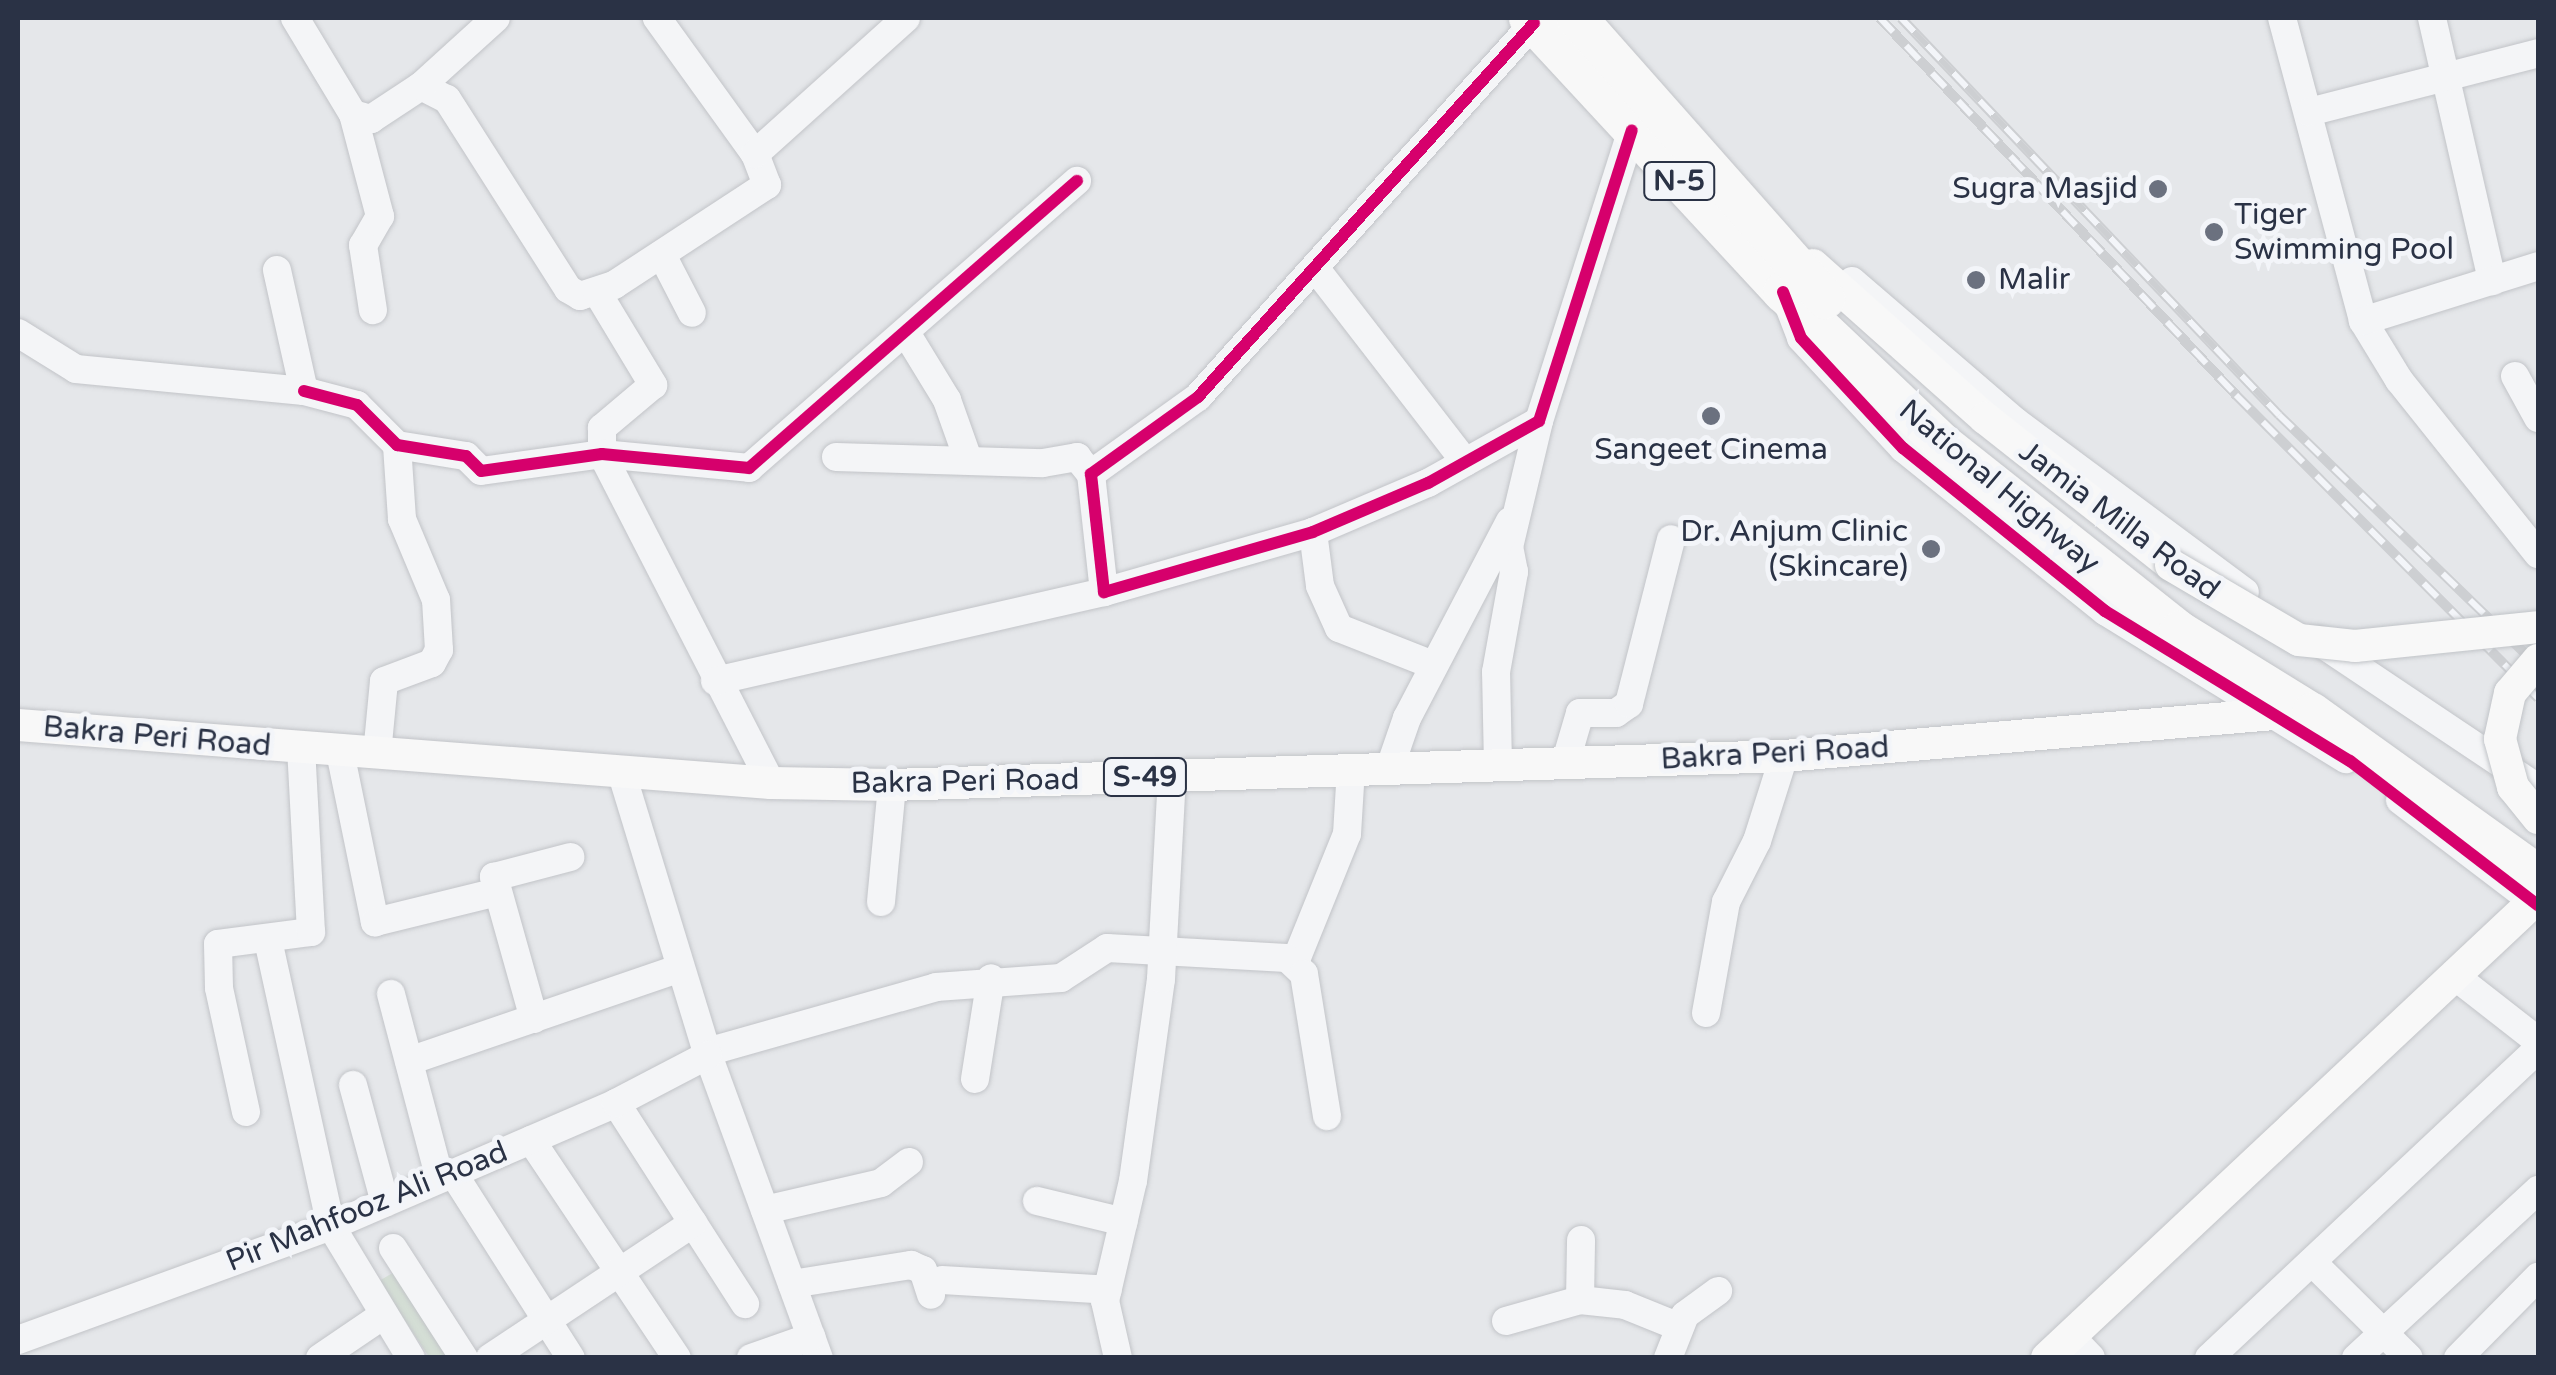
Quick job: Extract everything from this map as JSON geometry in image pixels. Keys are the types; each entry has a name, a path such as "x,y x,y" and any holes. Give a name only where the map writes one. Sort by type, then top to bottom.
{"highway":[{"name":"National Highway","path":"1578,18 1766,230 1842,334 2087,562 2538,900"},
{"name":"National Highway","path":"1532,20 1784,292 2195,614 2538,845"}],"main road":[{"name":"Jamia Milla Road","path":"1766,230 1814,265 1984,418 2172,565 2298,640 2354,646 2538,627"},
{"path":"2538,660 2510,694 2500,739 2513,787 2538,818"},
{"name":"Bakra Peri Road","path":"18,725 771,783 892,785 1784,756 2273,714"},
{"path":"2074,1352 2462,981 2538,900"}],"street":[{"path":"295,18 353,114 380,216 363,246 373,310"},
{"path":"353,114 371,119 421,86 496,18"},
{"path":"421,86 448,99 568,290 597,292 662,255 768,185 755,154 657,18"},
{"path":"755,154 906,18"},
{"path":"2282,18 2364,321 2398,380 2538,554"},
{"path":"2432,18 2449,76 2492,280"},
{"path":"1091,474 1198,397 1316,270 1532,20"},
{"path":"2309,112 2538,53"},
{"path":"1498,765 1496,672 1517,512 1539,421 1632,130"},
{"path":"18,333 76,370 304,391 357,405 397,445 466,456 481,472 602,454 749,468 908,336 1077,181"},
{"path":"662,255 692,313"},
{"path":"1814,265 1863,289 2016,422 2209,568 2538,788"},
{"path":"2364,321 2538,266"},
{"path":"277,270 304,391"},
{"path":"1316,270 1466,462"},
{"path":"597,292 652,385 602,428 602,454 715,681 771,783"},
{"path":"1784,292 1801,338 1903,448 2105,611 2273,714 2538,900"},
{"path":"908,336 946,400 968,459"},
{"path":"2515,376 2538,418"},
{"path":"715,681 1104,592 1313,532 1466,462 1539,421"},
{"path":"377,754 384,681 432,664 439,650 436,600 402,519 397,445"},
{"path":"836,457 1077,457 1091,474 1104,592"},
{"path":"1390,767 1433,666 1498,535 1517,512"},
{"path":"1313,532 1320,586 1339,628 1433,666"},
{"path":"1565,764 1580,713 1616,714 1629,704 1671,539"},
{"path":"246,1112 218,944 268,940 314,927 301,749"},
{"path":"340,752 374,922 497,892"},
{"path":"1706,1013 1726,902 1757,841 1784,756"},
{"path":"1327,1116 1296,960 1347,834 1351,768"},
{"path":"621,771 708,1053 815,1347 751,1358"},
{"path":"1118,1358 1106,1326 1108,1290 1124,1222 1162,951 1172,776"},
{"path":"881,902 892,785"},
{"path":"534,1019 497,892 497,872 570,857"},
{"path":"268,940 331,1226 382,1316 411,1358"},
{"name":"Pir Mahfooz Ali Road","path":"18,1340 331,1226 616,1103 708,1053 991,978 1061,978 1106,948 1296,960"},
{"path":"409,1061 682,968"},
{"path":"975,1079 991,978"},
{"path":"2462,981 2538,1041"},
{"path":"391,994 447,1176 571,1358"},
{"path":"2209,1358 2538,1049"},
{"path":"353,1085 384,1203"},
{"path":"616,1103 744,1304"},
{"path":"531,1140 677,1358"},
{"path":"764,1210 881,1183 908,1162"},
{"path":"2356,1358 2538,1190"},
{"path":"1036,1202 1124,1222"},
{"path":"490,1358 693,1224"},
{"path":"1580,1300 1581,1240"},
{"path":"393,1248 464,1358"},
{"path":"2312,1262 2386,1330 2410,1358"},
{"path":"792,1284 912,1265 923,1270 936,1288 1108,1290"},
{"path":"2458,1358 2538,1277"},
{"path":"1668,1358 1678,1326 1718,1291"},
{"path":"1506,1321 1580,1300 1626,1305 1678,1326"},
{"path":"320,1358 382,1316"}],"shaded area":[{"path":"396,1271 452,1357 429,1357 379,1281"}],"railway":[{"path":"1880,18 2236,395 2538,698"},
{"path":"1901,18 2279,415 2538,666"}],"cycle path":[{"path":"1534,23 1198,397 1091,474 1104,592 1313,532 1428,483 1539,421 1632,130"},
{"path":"304,391 357,405 397,445 466,456 481,471 602,454 749,468 1077,181"},
{"path":"1783,292 1801,338 1903,448 2105,611 2350,761 2538,905"}],"place":[{"name":"Sugra Masjid","path":"2158,189"},
{"name":"Tiger Swimming Pool","path":"2214,232"},
{"name":"Malir","path":"1976,280"},
{"name":"Sangeet Cinema","path":"1711,416"},
{"name":"Dr. Anjum Clinic (Skincare)","path":"1931,549"}]}
